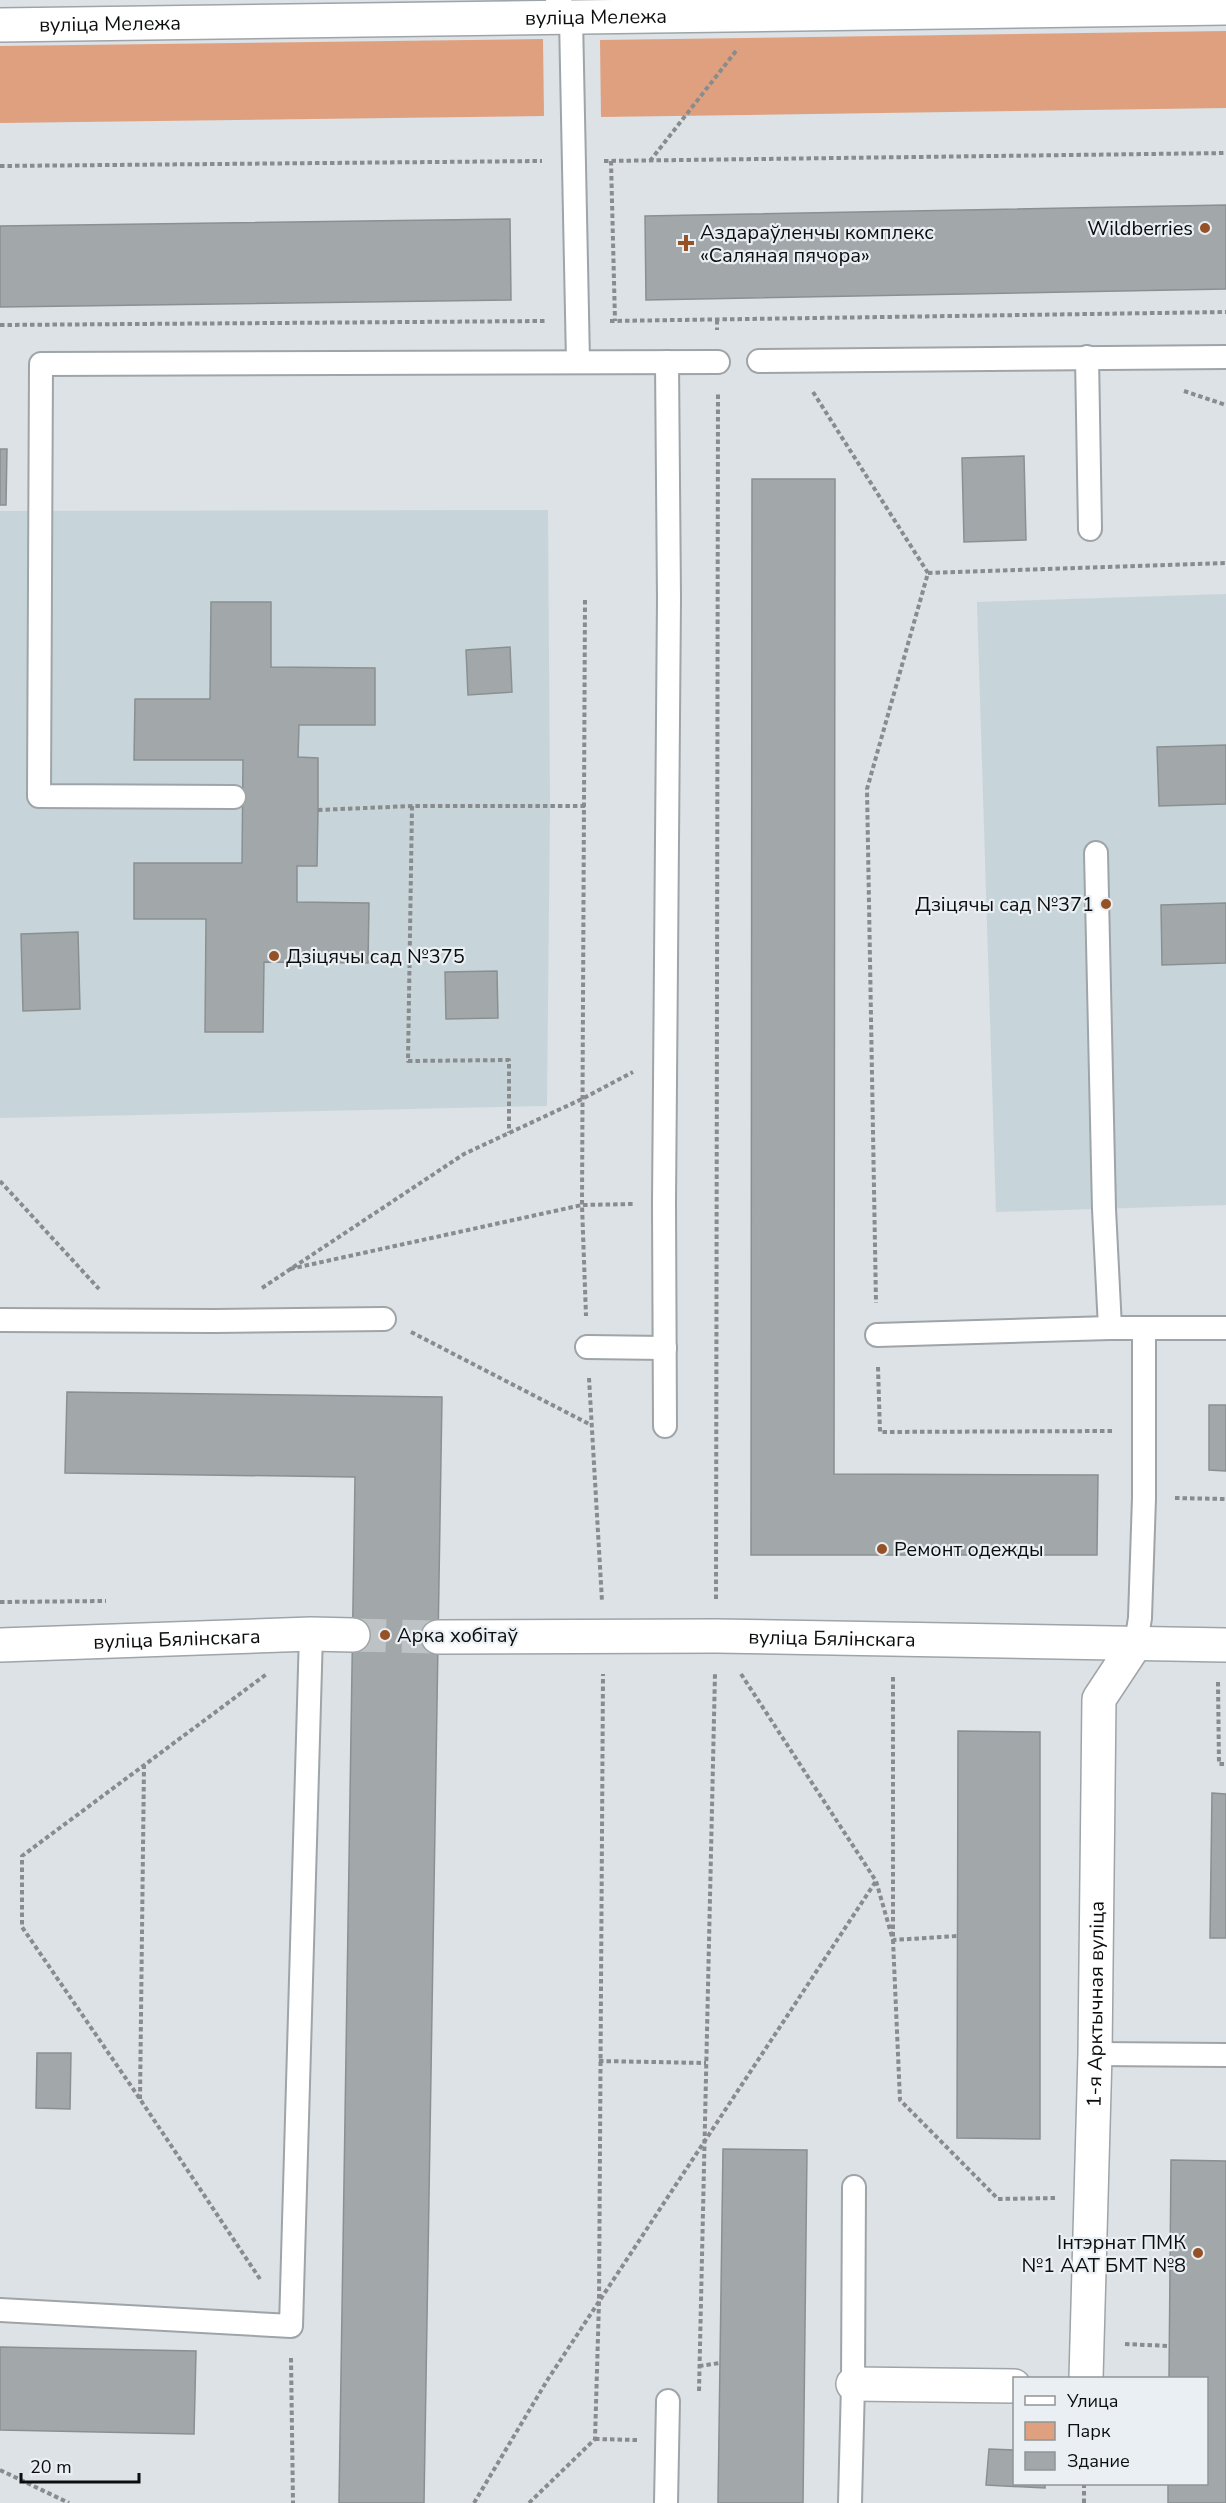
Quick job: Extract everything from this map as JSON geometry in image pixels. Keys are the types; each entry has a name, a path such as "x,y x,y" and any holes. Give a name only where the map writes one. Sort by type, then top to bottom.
{"street":[{"name":"вуліца Мележа","path":"0,25 294,11 564,9 763,16 809,8 1226,8"},
{"name":"вуліца Бялінскага","path":"0,1645 311,1634 353,1635"},
{"name":"вуліца Бялінскага","path":"438,1638 716,1636 1226,1645"},
{"name":"1-я Арктычная вуліца","path":"1086,2377 1095,2054 1099,1699 1136,1643"},
{"path":"854,2384 1013,2386"}],"lane":[{"path":"564,9 573,160 578,362"},
{"path":"1087,357 1090,529"},
{"path":"759,361 1226,357"},
{"path":"665,1426 664,1203 669,611 667,362"},
{"path":"234,797 39,796 41,364 718,362"},
{"path":"1096,853 1104,1209 1110,1328"},
{"path":"0,1320 384,1318"},
{"path":"877,1335 1110,1328 1226,1328"},
{"path":"1136,1643 1140,1617 1144,1498 1144,1328"},
{"path":"588,1347 665,1348"},
{"path":"0,2310 291,2326 311,1634"},
{"path":"1095,2054 1226,2055"},
{"path":"850,2503 854,2384 854,2187"},
{"path":"666,2503 668,2401"}],"path":[{"path":"650,160 763,16"},
{"path":"0,166 1226,153"},
{"path":"611,161 615,321"},
{"path":"0,325 615,321 1226,312"},
{"path":"794,361 928,573 867,789 880,1432 1118,1431"},
{"path":"699,2399 716,1636 718,362"},
{"path":"928,573 1226,563"},
{"path":"529,2503 595,2439 599,2302 599,2061 604,1636 582,1205 585,600"},
{"path":"318,810 412,806 585,806"},
{"path":"412,806 408,1060 509,1060 509,1133"},
{"path":"260,1289 464,1154 582,1099 666,1054"},
{"path":"0,1181 128,1321"},
{"path":"288,1269 582,1205 664,1203"},
{"path":"384,1318 592,1425"},
{"path":"1144,1498 1226,1499"},
{"path":"716,1636 876,1881 893,1940"},
{"path":"893,1640 893,1940 900,2100 998,2199 1090,2198"},
{"path":"268,1673 22,1856 22,1927 291,2326 293,2503"},
{"path":"1218,1678 1219,1764 1226,1764"},
{"path":"140,2099 144,1766"},
{"path":"474,2503 548,2379 876,1881"},
{"path":"893,1940 958,1936"},
{"path":"599,2061 706,2062"},
{"path":"1088,2343 1169,2346"},
{"path":"699,2366 720,2363"},
{"path":"0,2470 69,2503"},
{"path":"1084,2485 1084,2503"}],"shaded area":[{"name":"Дзіцячы сад №375","path":"548,510 550,805 547,1106 0,1118 0,511"},
{"name":"Дзіцячы сад №371","path":"1226,594 1226,1205 996,1212 977,602"}],"green space":[{"path":"1226,31 1226,108 601,117 600,40"},
{"path":"543,39 544,116 0,123 0,46"}],"building":[{"path":"1226,205 1226,289 646,300 645,216"},
{"path":"510,219 511,300 0,307 0,226"},
{"path":"0,449 7,449 6,505 0,505"},
{"path":"1024,456 1026,540 964,542 962,458"},
{"path":"752,479 835,479 834,1474 1098,1475 1097,1555 751,1555"},
{"path":"211,602 271,602 271,667 375,668 375,725 299,725 298,757 318,758 318,810 317,866 297,866 297,902 369,903 368,963 264,962 263,1032 205,1032 206,919 134,919 134,863 242,863 243,760 134,760 135,699 210,699"},
{"path":"510,647 512,692 468,695 466,650"},
{"path":"1226,745 1226,804 1159,806 1157,747"},
{"path":"1226,903 1226,963 1162,965 1161,905"},
{"path":"78,932 80,1009 23,1011 21,934"},
{"path":"497,971 498,1018 446,1019 445,972"},
{"path":"67,1392 442,1397 424,2503 339,2503 355,1477 65,1473"},
{"path":"1209,1405 1226,1405 1226,1471 1209,1470"},
{"path":"958,1731 1040,1732 1040,2139 957,2138"},
{"path":"1212,1793 1226,1794 1226,1938 1210,1938"},
{"path":"37,2053 71,2053 70,2109 36,2108"},
{"path":"723,2149 807,2150 803,2503 718,2503"},
{"name":"Інтэрнат ПМК №1 ААТ БМТ №8","path":"1171,2160 1226,2161 1226,2503 1168,2503 1168,2485 1208,2485 1208,2377 1169,2377"},
{"path":"0,2347 196,2351 194,2434 0,2430"},
{"path":"989,2449 1013,2450 1013,2485 1045,2485 1045,2488 986,2485"}],"tunnel":[{"path":"353,1635 438,1637"}],"place":[{"name":"Wildberries","path":"1205,228"},
{"name":"Аздараўленчы комплекс «Саляная пячора»","path":"686,243"},
{"name":"Дзіцячы сад №371","path":"1106,904"},
{"name":"Дзіцячы сад №375","path":"274,956"},
{"name":"Ремонт одежды","path":"882,1549"},
{"name":"Арка хобітаў","path":"385,1635"},
{"name":"Інтэрнат ПМК №1 ААТ БМТ №8","path":"1198,2253"}]}
